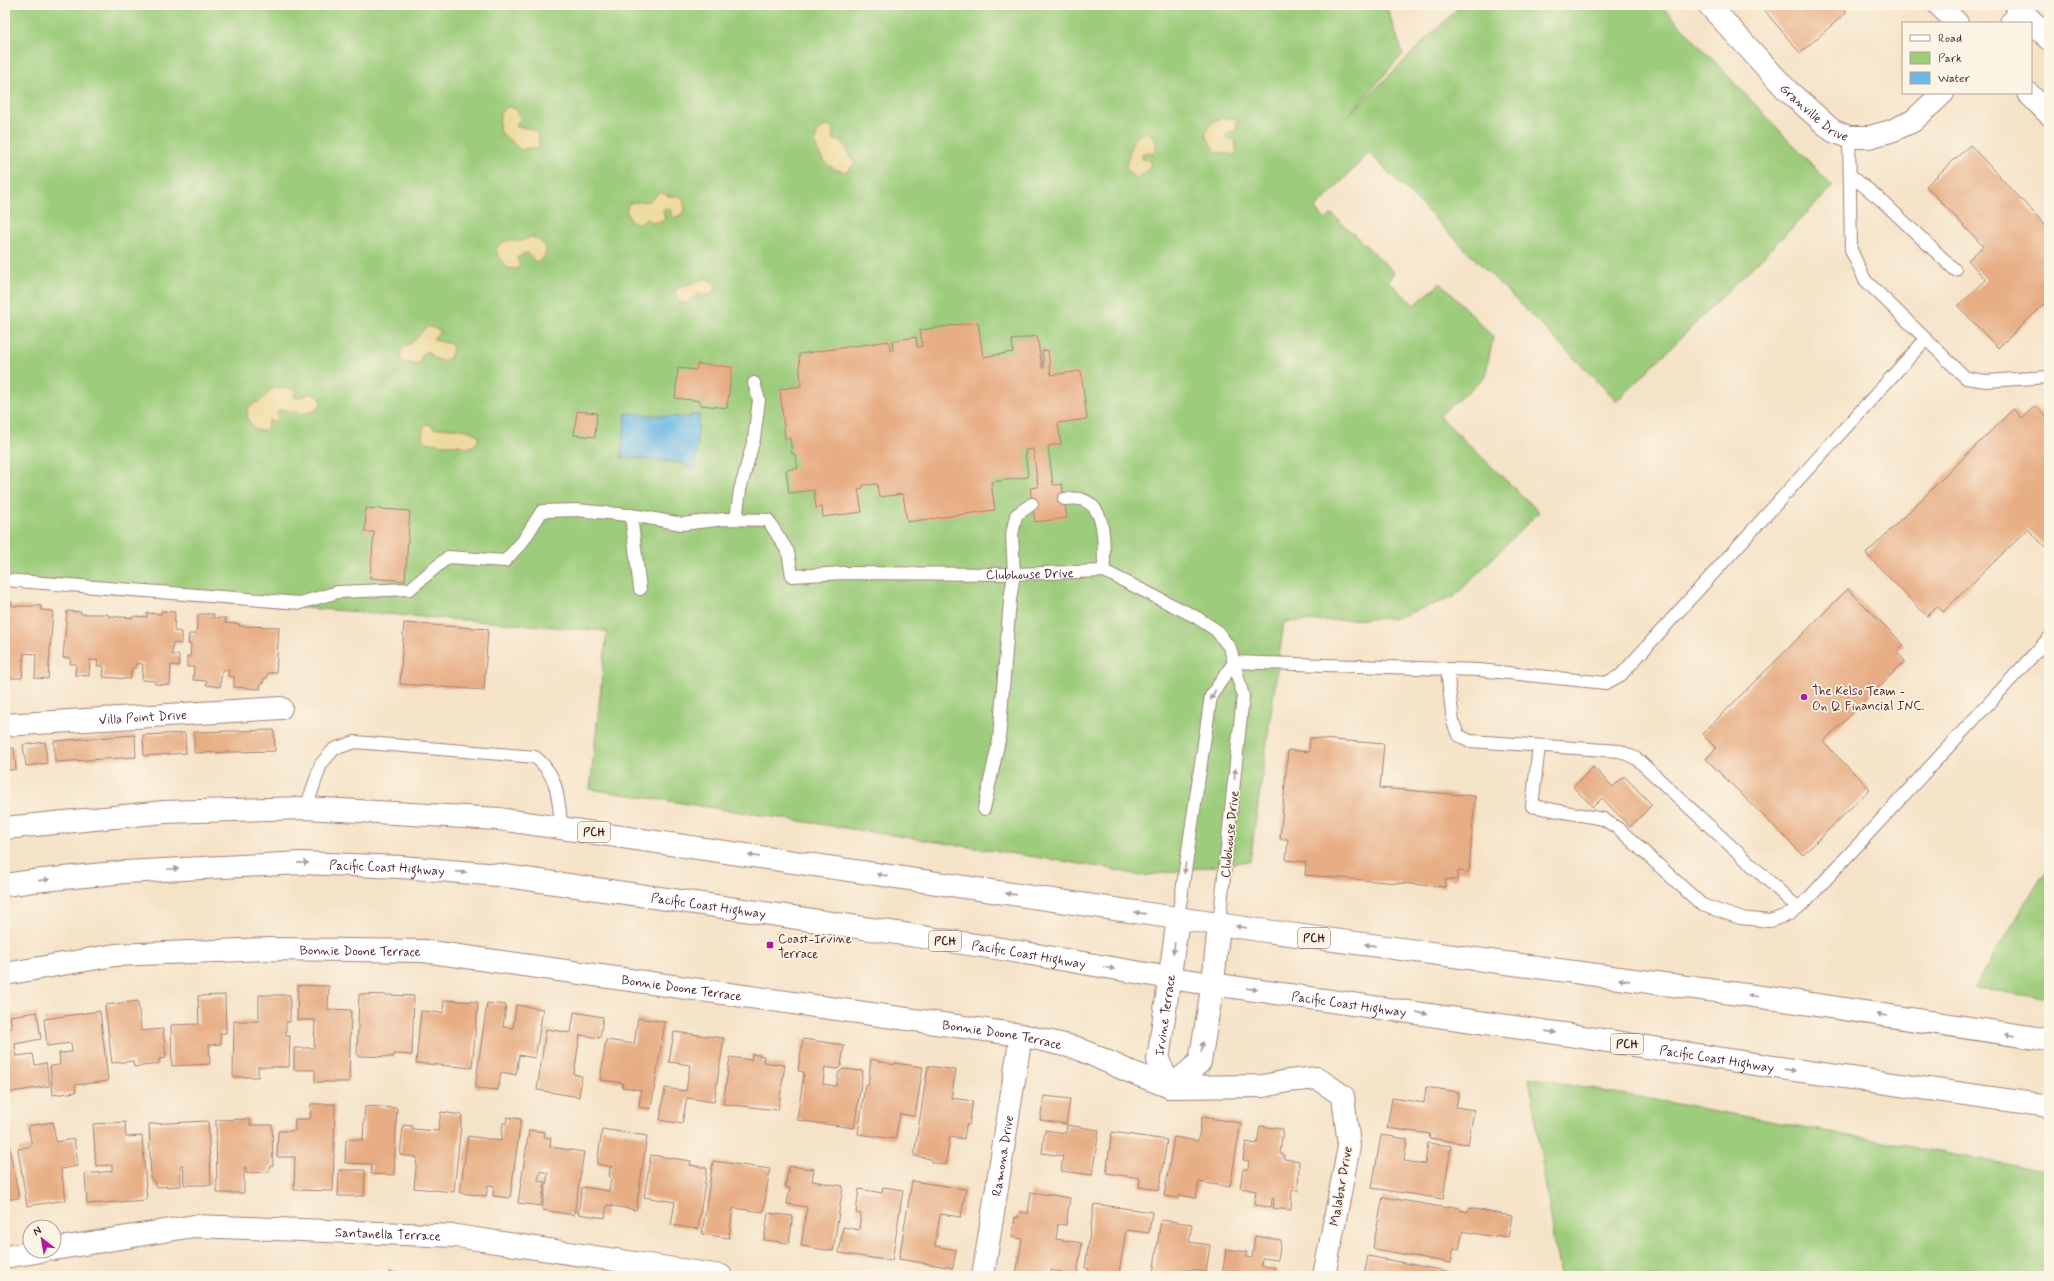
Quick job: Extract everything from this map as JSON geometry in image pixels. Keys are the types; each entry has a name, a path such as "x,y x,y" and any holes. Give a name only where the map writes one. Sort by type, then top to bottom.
{"main road":[{"name":"Granville Drive","path":"1709,5 1787,90 1833,131 1849,137 1870,137 1891,131 1913,120 1942,94"},
{"path":"1939,5 1956,22"},
{"path":"2019,11 2031,22"},
{"path":"2032,23 2049,39"},
{"path":"2029,94 2049,114"},
{"name":"Villa Point Drive","path":"5,725 281,708"},
{"name":"PCH","path":"5,828 164,812 306,808 499,819 1220,924 1784,1000 2049,1040"},
{"name":"Pacific Coast Highway","path":"5,885 125,872 302,863 491,874 793,917 1002,949 1170,978 1213,983 1570,1035 1774,1067 2049,1106"},
{"name":"Irvine Terrace","path":"1170,1086 1158,1060 1178,918"},
{"name":"Clubhouse Drive","path":"1213,983 1220,924"},
{"name":"Bonnie Doone Terrace","path":"5,974 115,955 269,949 424,951 1021,1035 1077,1048 1126,1070 1170,1086 1263,1086 1288,1081 1317,1078 1343,1096"},
{"path":"1170,1086 1200,1062 1213,983"},
{"name":"Ramona Drive","path":"983,1276 1021,1035"},
{"name":"Malabar Drive","path":"1324,1276 1349,1146 1343,1096"},
{"name":"Santanella Terrace","path":"62,1248 194,1226 456,1236 721,1276"},
{"path":"5,1257 22,1254"}],"lane":[{"path":"1849,137 1851,250 1865,280 1966,378 1986,381 2049,377"},
{"path":"1850,176 1880,199 1955,270"},
{"path":"1178,918 1210,696 1234,662 1479,670 1606,684 1621,675 1926,339"},
{"path":"5,580 300,603 338,592 410,589 448,557 505,561 523,541 542,511 577,510 631,515 682,524 736,519 740,490 754,439 759,400 754,383"},
{"path":"1064,499 1080,499 1093,505 1103,523 1104,571"},
{"path":"984,809 999,740 1010,600 1014,574 1012,535 1016,515 1032,504"},
{"path":"631,515 640,589"},
{"name":"Clubhouse Drive","path":"736,519 768,520 788,552 792,576 924,572 1014,574 1104,571 1196,617 1216,630 1230,648 1243,696 1220,924"},
{"path":"1539,746 1532,806 1603,819 1619,829 1702,905 1740,918 1770,921 1790,914 1798,908 2049,638"},
{"path":"1447,669 1453,722 1458,735 1470,741 1620,751 1637,759 1798,908"},
{"path":"306,808 321,764 334,749 355,742 535,757 544,765 554,778 562,828"}],"green space":[{"path":"5,5 1386,5 1403,54 1347,117 1461,5 1661,5 1833,187 1617,401 1369,153 1315,209 1326,220 1332,214 1394,272 1388,281 1414,305 1441,283 1493,337 1485,377 1439,416 1539,512 1454,597 1396,618 1284,622 1250,861 1141,876 1107,868 590,789 607,631 5,585"},
{"path":"2049,871 2049,999 1974,988 2041,878"},
{"path":"1529,1077 2049,1172 2049,1276 1560,1276"}],"sand":[{"path":"507,107 515,109 518,112 520,120 516,124 517,127 529,128 538,133 539,149 529,148 521,150 499,131 500,113"},
{"path":"1223,118 1235,118 1237,120 1236,132 1229,132 1226,135 1228,138 1234,140 1237,152 1235,155 1216,152 1205,134 1211,123"},
{"path":"826,126 832,128 834,140 842,141 855,163 848,171 839,171 831,167 824,161 819,153 816,145 816,137 819,130"},
{"path":"1146,132 1154,138 1156,148 1153,154 1147,152 1142,154 1142,159 1149,160 1151,164 1146,172 1136,178 1130,174 1126,166 1134,141 1141,134"},
{"path":"660,192 669,196 679,196 683,199 685,209 681,215 673,218 670,210 666,207 663,210 665,219 661,222 651,222 646,219 641,223 631,222 626,210 629,203 649,201"},
{"path":"532,237 539,240 546,248 542,259 539,262 534,261 528,253 525,253 517,258 520,265 518,268 512,269 506,267 497,253 497,247 506,241 521,241"},
{"path":"706,278 716,284 716,288 712,293 704,295 698,293 694,299 691,299 688,303 683,303 678,300 675,293 677,288"},
{"path":"428,326 440,331 440,333 434,337 434,340 451,344 453,348 450,358 441,361 432,357 429,352 425,352 422,355 419,365 403,362 400,355 402,349 413,342"},
{"path":"275,388 296,389 297,391 293,396 296,398 312,393 320,398 321,404 314,411 301,414 281,409 278,411 278,420 274,422 269,420 267,429 264,431 256,430 248,420 247,410 250,406 260,401"},
{"path":"424,425 431,425 434,429 451,428 465,430 476,434 479,438 475,445 467,448 458,445 443,445 426,442 422,438"}],"water":[{"path":"626,413 690,418 690,415 699,415 695,468 685,467 685,463 621,457"}],"building":[{"path":"1760,5 1840,5 1847,12 1800,53"},
{"path":"1970,145 2049,229 2049,300 1998,348 1958,306 1986,280 1968,260 1983,246 1926,186"},
{"path":"978,322 983,357 1013,352 1012,340 1037,336 1042,368 1044,368 1042,351 1048,350 1051,375 1081,371 1087,419 1058,423 1061,444 1048,446 1053,485 1062,484 1067,518 1035,522 1030,488 1038,487 1033,449 1025,450 1028,477 991,482 995,510 907,522 903,494 879,497 877,484 863,485 863,488 858,489 862,512 823,517 822,507 816,508 814,490 789,493 786,470 798,468 795,454 792,454 790,438 785,439 780,389 801,386 799,354 889,341 890,350 893,350 892,341 916,337 917,347 922,346 920,330"},
{"path":"697,364 732,367 727,408 700,405 700,401 675,398 678,368 696,370"},
{"path":"2035,406 2049,419 2049,551 2028,529 1943,612 1937,606 1927,616 1866,554 2013,409 2022,418"},
{"path":"577,411 597,413 595,437 574,435"},
{"path":"366,508 410,511 405,581 370,578 374,532 365,532"},
{"name":"The Kelso Team - On Q Financial INC.","path":"1848,589 1904,645 1897,652 1905,661 1823,742 1870,789 1803,855 1706,759 1716,748 1702,734"},
{"path":"5,603 12,603 12,606 41,606 41,610 53,611 48,679 35,678 36,654 24,653 22,678 5,678"},
{"path":"67,611 81,612 81,614 108,614 108,616 133,618 134,616 147,617 147,613 161,614 161,611 175,612 174,631 181,632 181,644 173,643 172,655 179,655 179,666 171,665 170,685 155,684 155,681 142,680 143,664 136,663 136,668 132,668 130,679 103,677 104,666 97,666 98,660 90,660 89,676 75,675 76,664 70,664 71,658 63,658"},
{"path":"198,614 214,614 213,618 226,618 225,623 240,624 239,626 279,627 276,673 268,673 267,678 264,678 263,683 261,683 260,689 234,687 234,677 228,676 229,670 222,670 220,687 206,685 207,681 193,680 194,667 187,667 187,656 190,657 191,644 188,644 189,634 196,634"},
{"path":"404,623 488,629 484,690 400,684"},
{"path":"274,730 275,751 194,753 194,732"},
{"path":"185,733 186,753 144,756 143,735"},
{"path":"135,735 136,757 55,762 54,741"},
{"path":"1310,738 1384,744 1380,788 1475,796 1469,872 1458,871 1457,880 1446,879 1445,887 1305,875 1306,862 1286,860 1288,839 1280,839 1288,750 1309,752"},
{"path":"45,742 47,763 26,766 23,745"},
{"path":"14,748 16,769 5,771 5,749"},
{"path":"1593,767 1613,787 1624,776 1652,805 1630,827 1602,798 1593,807 1573,787"},
{"path":"298,985 329,986 328,1009 351,1010 349,1082 315,1082 315,1070 294,1070 294,1048 314,1048 315,1020 297,1020"},
{"path":"359,994 414,996 412,1055 394,1054 394,1057 357,1056"},
{"path":"225,995 226,1033 220,1033 221,1044 209,1045 210,1064 172,1066 171,1025 199,1024 198,996"},
{"path":"259,995 290,995 290,1022 286,1022 286,1036 290,1036 289,1067 258,1067 258,1077 233,1077 234,1021 259,1021"},
{"path":"444,1000 478,1002 472,1068 416,1063 421,1011 443,1013"},
{"path":"138,1001 141,1031 163,1029 166,1058 159,1059 159,1064 134,1067 133,1061 112,1063 105,1005"},
{"path":"487,1003 506,1005 503,1027 513,1028 516,1005 543,1009 535,1058 519,1055 516,1075 501,1072 498,1090 475,1088"},
{"path":"100,1011 108,1081 75,1085 76,1092 53,1095 50,1066 60,1065 59,1053 72,1052 71,1043 47,1046 44,1019"},
{"path":"37,1012 41,1039 15,1044 17,1056 33,1054 35,1065 46,1063 50,1086 5,1093 5,1029 12,1028 10,1016"},
{"path":"574,1012 603,1017 600,1038 580,1035 574,1074 582,1076 579,1097 537,1090 546,1029 571,1033"},
{"path":"638,1018 665,1022 651,1109 639,1107 641,1090 622,1087 623,1083 600,1080 606,1040 634,1044"},
{"path":"674,1032 724,1038 714,1102 687,1098 682,1124 660,1120 665,1088 686,1091 690,1065 669,1062"},
{"path":"803,1039 844,1045 841,1066 837,1069 825,1067 823,1084 836,1086 839,1072 843,1069 863,1071 854,1128 797,1120 804,1072 798,1071"},
{"path":"752,1054 764,1056 763,1062 785,1065 778,1110 723,1104 730,1057 751,1060"},
{"path":"871,1059 894,1065 894,1063 923,1067 915,1116 900,1114 895,1139 858,1134 865,1086 868,1086"},
{"path":"928,1066 956,1070 951,1098 973,1101 969,1125 966,1125 964,1139 950,1136 946,1165 931,1162 931,1159 914,1156"},
{"path":"1426,1087 1459,1092 1456,1107 1474,1110 1468,1144 1429,1138 1430,1134 1387,1128 1392,1098 1424,1103"},
{"path":"1044,1096 1070,1099 1066,1124 1040,1120"},
{"path":"311,1104 335,1104 333,1191 294,1190 295,1157 277,1157 278,1131 295,1131 295,1119 310,1119"},
{"path":"365,1106 397,1108 394,1175 371,1174 372,1164 345,1163 346,1139 363,1140"},
{"path":"441,1112 462,1115 454,1192 414,1188 417,1157 400,1155 403,1125 412,1126 412,1129 438,1131"},
{"path":"507,1117 521,1119 510,1198 493,1196 494,1186 488,1185 486,1196 460,1193 468,1136 501,1141 503,1123 506,1123"},
{"path":"1202,1117 1241,1123 1230,1187 1199,1182 1196,1198 1179,1195 1178,1198 1164,1196 1174,1137 1198,1141"},
{"path":"250,1119 250,1125 272,1125 273,1166 270,1166 269,1172 246,1173 246,1167 244,1167 244,1193 217,1193 216,1120"},
{"path":"208,1121 211,1185 184,1185 183,1165 180,1165 181,1186 155,1187 154,1180 151,1181 149,1124"},
{"path":"53,1122 56,1142 74,1139 78,1166 61,1169 66,1200 27,1206 18,1149 32,1146 28,1126"},
{"path":"125,1122 126,1137 142,1136 147,1200 87,1204 85,1174 112,1171 112,1165 96,1166 93,1124"},
{"path":"1067,1125 1099,1130 1092,1175 1061,1171 1063,1156 1042,1153 1045,1130 1066,1133"},
{"path":"1260,1126 1283,1129 1280,1154 1284,1154 1284,1159 1299,1161 1298,1191 1292,1190 1291,1210 1273,1208 1274,1198 1272,1198 1271,1207 1254,1205 1256,1191 1240,1188 1243,1169 1248,1169 1249,1161 1243,1160 1246,1142 1257,1144"},
{"path":"602,1129 647,1136 636,1210 607,1205 605,1218 578,1214 582,1187 609,1191 611,1179 609,1175 610,1168 612,1167 597,1164"},
{"path":"529,1130 545,1132 544,1137 551,1138 550,1147 584,1152 574,1215 542,1210 548,1173 540,1171 538,1181 545,1182 541,1206 518,1203"},
{"path":"1112,1132 1167,1140 1159,1190 1139,1187 1140,1178 1106,1173"},
{"path":"5,1135 7,1135 19,1198 5,1200"},
{"path":"1381,1135 1407,1139 1404,1161 1425,1164 1428,1143 1451,1146 1443,1199 1372,1188"},
{"path":"651,1155 691,1161 690,1165 707,1168 698,1229 671,1225 675,1202 644,1197"},
{"path":"713,1161 770,1169 763,1212 733,1208 729,1238 702,1234"},
{"path":"789,1166 814,1169 812,1181 843,1186 833,1251 801,1246 807,1207 787,1204 790,1188 785,1187"},
{"path":"339,1170 365,1170 364,1196 338,1196"},
{"path":"912,1181 966,1189 961,1217 940,1214 935,1246 956,1250 953,1268 899,1259"},
{"path":"883,1187 903,1190 892,1261 839,1253 843,1227 859,1230 861,1214 856,1213 859,1189 882,1193"},
{"path":"1031,1192 1070,1198 1066,1225 1058,1224 1056,1239 1082,1243 1077,1276 1061,1274 1062,1272 1051,1270 1051,1276 1016,1275 1022,1239 1012,1237 1015,1217 1018,1218 1019,1212 1028,1213"},
{"path":"1383,1197 1448,1208 1449,1206 1460,1208 1460,1210 1468,1212 1469,1208 1512,1216 1508,1237 1496,1235 1495,1237 1463,1231 1459,1249 1454,1248 1451,1263 1375,1249 1373,1247"},
{"path":"1094,1204 1152,1212 1149,1233 1126,1230 1119,1273 1115,1272 1114,1276 1087,1276 1089,1268 1085,1268"},
{"path":"768,1213 793,1216 789,1243 764,1240"},
{"path":"1161,1220 1192,1224 1189,1242 1210,1245 1206,1272 1187,1269 1186,1276 1153,1274"},
{"path":"1255,1236 1281,1240 1278,1260 1262,1258 1261,1266 1276,1268 1275,1276 1222,1276 1226,1249 1247,1252 1247,1257 1252,1258"},
{"path":"1368,1256 1451,1272 1451,1276 1364,1276"},
{"path":"389,1272 417,1274 417,1276 389,1276"},
{"path":"423,1273 445,1275 445,1276 422,1276"}],"place":[{"name":"The Kelso Team - On Q Financial INC.","path":"1804,697"},
{"name":"Coast-Irvine Terrace","path":"770,945"}]}
